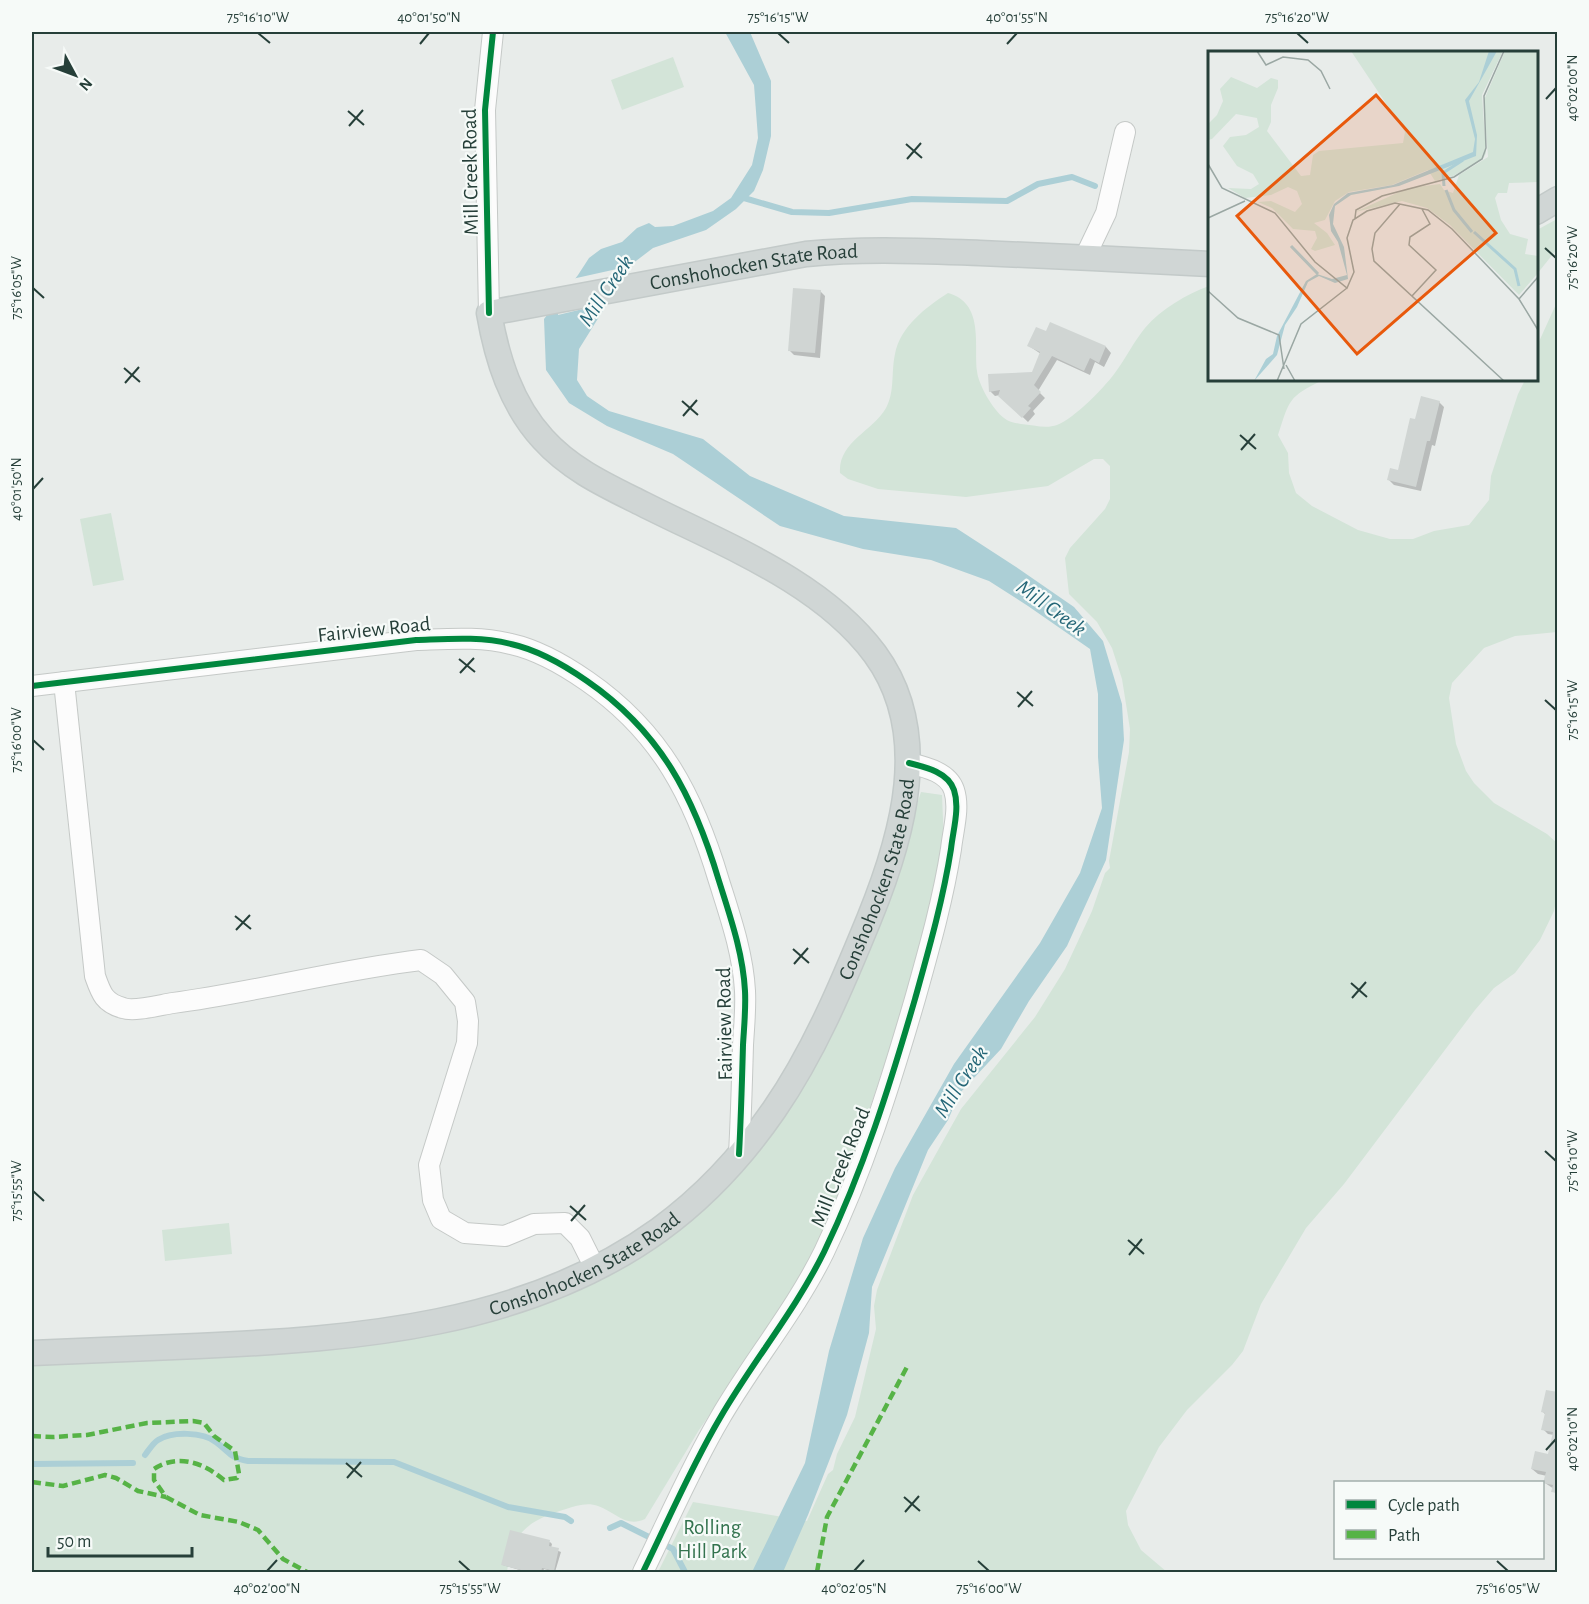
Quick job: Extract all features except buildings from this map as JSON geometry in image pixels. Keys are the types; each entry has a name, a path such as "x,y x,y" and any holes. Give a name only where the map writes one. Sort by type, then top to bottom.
{"main road":[{"path":"1538,211 1557,199"},
{"name":"Conshohocken State Road","path":"32,1353 280,1342 382,1332 479,1311 545,1290 595,1268 630,1249 677,1216 739,1154 775,1109 790,1085 849,969 883,886 904,800 909,763 908,737 903,715 896,692 885,670 857,633 817,598 790,580 593,479 555,452 527,418 514,396 497,354 489,313 807,254 843,250 878,249 1208,264"}],"street":[{"name":"Mill Creek Road","path":"489,313 485,110 493,32"},
{"path":"1085,257 1106,213 1125,132"},
{"name":"Fairview Road","path":"32,686 416,640 464,638 510,643 544,655 576,673 605,693 632,717 657,746 678,777 707,840 735,933 742,963 745,991 739,1154"},
{"path":"64,682 95,976 102,997 111,1004 125,1009 196,1000 320,976 421,960 443,975 465,1002 468,1021 467,1043 429,1165 433,1200 441,1219 465,1233 505,1236 534,1224 565,1223 580,1238 595,1268"},
{"name":"Mill Creek Road","path":"643,1572 720,1418 780,1328 824,1252 868,1148 897,1061 941,903 956,813 954,789 949,782 930,769 909,763"}],"green space":[{"path":"673,57 684,87 622,110 611,80"},
{"path":"1557,219 1557,249 1538,273 1538,229"},
{"name":"Rolling Hill Park","path":"1208,286 1208,381 1321,381 1292,400 1278,435 1288,453 1289,473 1296,493 1312,506 1358,530 1390,539 1413,539 1434,531 1469,525 1489,500 1491,476 1518,394 1524,381 1538,381 1538,344 1557,302 1557,632 1515,636 1484,648 1452,683 1449,698 1456,744 1466,771 1474,783 1494,803 1547,834 1557,843 1557,897 1554,911 1540,940 1515,973 1494,988 1475,1010 1344,1184 1306,1228 1261,1304 1243,1351 1187,1410 1159,1447 1126,1511 1128,1525 1141,1550 1167,1572 658,1572 693,1502 807,1521 828,1474 833,1470 837,1454 855,1417 876,1329 874,1306 877,1290 913,1195 961,1109 1035,1017 1065,969 1092,911 1105,873 1110,868 1109,861 1129,752 1130,729 1122,679 1112,648 1097,622 1069,594 1065,558 1070,548 1105,509 1110,499 1110,466 1103,459 1094,459 1048,486 966,497 878,489 848,479 840,473 844,453 880,416 889,402 895,354 902,335 923,311 948,293 967,305 972,315 975,325 978,376 995,409 1012,422 1048,427 1064,422 1081,409 1106,384 1151,321 1166,308"},
{"path":"111,513 124,580 93,586 80,519"},
{"path":"921,792 942,795 944,843 914,975 843,1189 801,1282 699,1430 645,1519 632,1522 590,1504 553,1513 532,1523 518,1537 509,1558 507,1572 32,1572 32,1365 322,1348 417,1336 699,1210 747,1165 789,1107 881,913"},
{"path":"229,1223 232,1254 165,1261 162,1230"}],"water":[{"name":"Mill Creek","path":"725,32 750,32 771,81 771,136 763,170 754,191 736,209 706,230 653,248 632,264 579,349 577,380 587,396 609,411 703,439 750,476 844,516 956,528 1019,569 1074,607 1103,641 1122,704 1124,740 1106,860 1067,946 1029,1001 1001,1049 959,1094 948,1120 928,1150 872,1287 869,1333 847,1415 783,1572 752,1572 805,1463 829,1351 863,1238 895,1168 954,1064 1040,943 1080,873 1102,808 1098,757 1098,694 1090,649 989,581 931,560 863,549 780,526 673,454 607,426 569,403 546,370 544,319 589,258 601,249 622,242 637,228 649,223 655,227 673,226 713,211 731,198 752,165 758,138 754,85"}],"pier":[{"path":"635,265 612,302 558,315 560,293 572,279"}],"waterway":[{"path":"744,198 792,212 829,213 912,199 1007,201 1038,184 1072,177 1095,186"},
{"path":"145,1455 158,1440 171,1435 187,1434 210,1439 233,1456 248,1461 394,1462 508,1507 565,1517 571,1521"},
{"path":"32,1464 133,1463"},
{"path":"610,1528 621,1523 673,1549 685,1572"}],"marked path":[{"path":"817,1572 827,1517 908,1365"},
{"path":"32,1436 87,1435 147,1423 193,1421 204,1423 214,1436 235,1451 239,1474 237,1478 224,1480 199,1465 181,1461 163,1464 154,1469 154,1480 166,1497 200,1515 239,1522 258,1530 283,1559 307,1572"},
{"path":"32,1482 63,1486 105,1475 116,1478 138,1491 166,1497"}],"cycle path":[{"path":"489,313 485,110 493,32"},
{"path":"32,686 416,640 452,639 499,641 521,647 551,659 578,675 613,701 655,745 686,794 709,850 735,935 744,977 745,1011 739,1154"},
{"path":"643,1572 709,1437 813,1274 851,1190 886,1095 935,924 948,868 956,812 956,797 947,779 935,771 909,763"}]}
